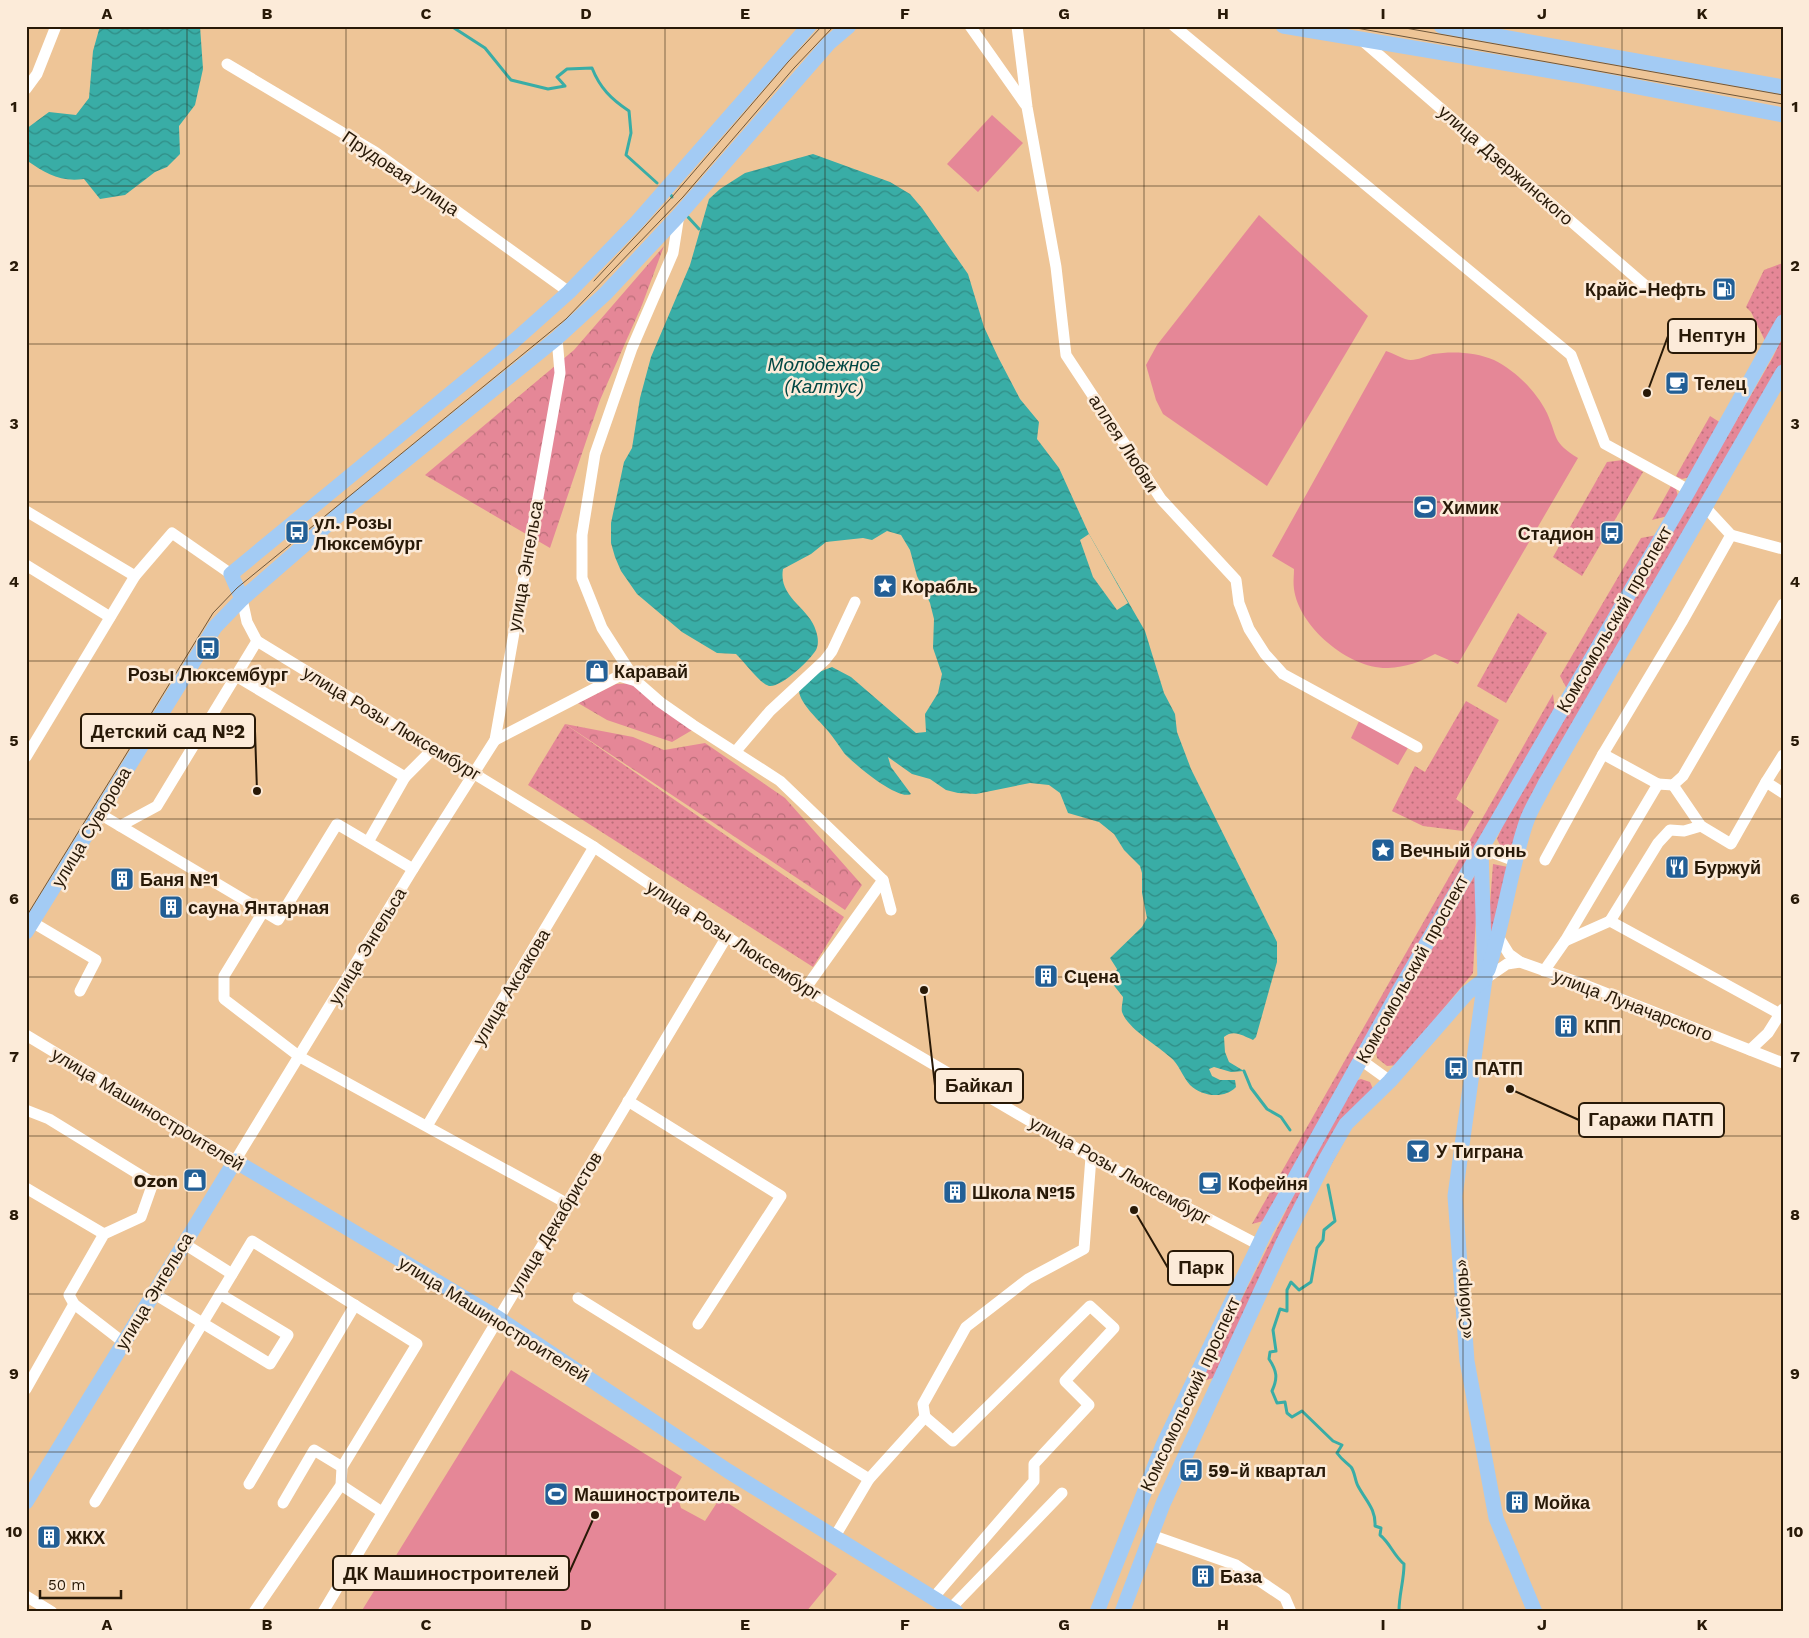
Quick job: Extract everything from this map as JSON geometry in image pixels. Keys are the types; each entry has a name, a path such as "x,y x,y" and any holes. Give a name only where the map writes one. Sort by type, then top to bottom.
{"main road":[{"path":"242,599 231,574 513,342 568,292 637,222 809,26"},
{"name":"улица Суворова","path":"29,927 215,626 242,599 349,506 557,338 605,294 679,215 829,43 849,26"},
{"path":"1283,26 1364,42 1575,75 1783,115"},
{"path":"1450,27 1783,87"},
{"name":"Комсомольский проспект","path":"1097,1612 1163,1445 1259,1245 1481,848 1689,490 1783,322"},
{"name":"Комсомольский проспект","path":"1515,861 1527,821 1545,784 1783,372"},
{"name":"«Сибирь»","path":"1481,848 1485,979 1455,1196 1467,1361 1496,1518 1535,1612"},
{"name":"«Сибирь»","path":"1485,979 1499,938 1515,861"},
{"name":"Комсомольский проспект","path":"1122,1612 1151,1535 1213,1396 1284,1242 1327,1157 1346,1124 1390,1081 1467,993 1485,979"},
{"name":"улица Энгельса","path":"26,1502 235,1161"},
{"name":"улица Машиностроителей","path":"235,1161 498,1318 728,1471 834,1538 954,1610"},
{"path":"1192,1386 1196,1383 1203,1384 1213,1396"}],"street":[{"path":"26,89 38,74 56,26"},
{"path":"970,26 1027,107"},
{"name":"аллея Любви","path":"1017,26 1027,107 1056,268 1066,355 1160,499 1236,580 1239,603 1249,629 1265,654 1283,674 1417,747"},
{"path":"1174,26 1571,355 1590,410 1605,444 1689,490"},
{"name":"улица Дзержинского","path":"1364,42 1648,288"},
{"name":"Прудовая улица","path":"227,64 375,152 568,292"},
{"path":"679,215 674,252 632,348 595,454 582,535 582,578 602,628 636,681 660,702 780,781 883,880 891,910"},
{"name":"улица Энгельса","path":"235,1161 413,869 495,740 560,373 557,338"},
{"path":"1705,507 1731,535 1783,549"},
{"path":"26,511 135,576"},
{"path":"26,757 135,576 172,533 231,574"},
{"path":"1545,860 1603,754 1682,622 1731,535"},
{"path":"26,566 110,617"},
{"path":"120,826 157,806 257,640 247,622 242,599"},
{"path":"736,751 770,711 825,660 832,651 855,602"},
{"path":"1603,754 1658,784 1673,785 1683,776 1783,604"},
{"name":"улица Розы Люксембург","path":"257,640 594,847 726,938 805,989 1091,1157 1259,1245"},
{"path":"236,676 405,777"},
{"path":"495,740 560,704 619,676 636,681"},
{"path":"368,842 405,777 434,748"},
{"path":"1673,785 1701,826 1731,844 1783,755"},
{"path":"1766,782 1783,793"},
{"path":"1544,971 1565,941 1658,784"},
{"path":"100,814 278,920 337,824 413,869"},
{"path":"1565,941 1610,922 1658,843 1670,830 1684,831 1701,826"},
{"name":"улица Аксакова","path":"427,1126 594,847"},
{"path":"1481,848 1515,861"},
{"path":"805,989 883,880"},
{"path":"263,912 224,976 224,999 300,1057 568,1204"},
{"path":"1610,922 1781,1011 1768,1034 1750,1050"},
{"path":"29,927 96,960 80,991"},
{"name":"улица Декабристов","path":"323,1612 726,938"},
{"path":"1499,938 1509,954 1520,962"},
{"path":"1485,979 1507,964 1520,962"},
{"name":"улица Луначарского","path":"1520,962 1783,1063"},
{"name":"улица Машиностроителей","path":"26,1035 235,1161"},
{"path":"1361,1060 1390,1081"},
{"path":"628,1101 781,1196 698,1324"},
{"path":"26,1110 49,1120 153,1183 140,1217 104,1234 69,1295 74,1304 123,1342"},
{"path":"934,1597 1034,1481 1034,1464 1089,1405 1065,1380 1114,1328 1090,1306 953,1441 925,1416 923,1404 966,1327 1028,1279 1084,1249 1091,1157"},
{"path":"26,1188 104,1234"},
{"path":"95,1502 252,1241 417,1344 342,1467 341,1486 254,1612"},
{"path":"183,1243 232,1274"},
{"path":"153,1293 270,1364 288,1335 220,1294"},
{"path":"578,1298 870,1479"},
{"path":"26,1389 74,1304"},
{"path":"249,1484 355,1305"},
{"path":"834,1538 870,1479 925,1416"},
{"path":"283,1503 314,1450 342,1467"},
{"path":"341,1486 382,1512"},
{"path":"954,1610 1062,1493"},
{"path":"1151,1535 1236,1565 1285,1598 1291,1612"},
{"path":"26,1596 52,1612"}],"green space":[{"path":"992,115 1023,143 978,192 947,164"},
{"path":"1259,215 1368,316 1267,486 1163,414 1156,400 1146,365 1157,345"},
{"path":"664,246 642,305 600,400 550,548 425,475 574,350"},
{"path":"1783,263 1783,322 1769,349 1751,312 1746,307 1764,270"},
{"path":"1783,336 1783,363 1555,756 1512,845 1501,847 1497,839 1503,825 1773,357"},
{"name":"Химик","path":"1386,351 1411,360 1433,354 1456,352 1494,360 1518,376 1531,389 1547,413 1557,439 1564,448 1578,458 1458,664 1435,654 1413,664 1388,668 1373,666 1342,653 1328,643 1305,618 1294,589 1294,569 1272,556"},
{"path":"1710,416 1721,423 1690,477 1682,479 1676,476"},
{"path":"1623,460 1643,472 1582,576 1553,557 1607,462"},
{"path":"1671,486 1676,489 1678,496 1668,516 1652,520"},
{"path":"1657,535 1567,689 1560,676 1641,538"},
{"path":"1518,613 1547,633 1506,703 1477,686"},
{"path":"638,683 694,729 672,742 607,720 578,703 616,684"},
{"path":"1553,694 1555,710 1263,1221 1252,1224"},
{"path":"1466,701 1499,720 1456,799 1474,812 1463,831 1423,826 1392,811 1415,766 1425,772"},
{"path":"1360,719 1409,746 1398,765 1351,738"},
{"path":"565,724 844,917 813,967 528,785"},
{"path":"565,724 633,737 664,750 705,743 785,798 862,885 845,910"},
{"path":"1493,864 1508,867 1491,946 1487,945"},
{"path":"1475,875 1478,879 1473,973 1397,1065 1387,1066 1377,1058 1375,1046"},
{"path":"1361,1079 1370,1082 1373,1089 1213,1378 1207,1380 1203,1376 1308,1167 1355,1081"},
{"name":"Машиностроитель","path":"511,1370 682,1477 675,1489 681,1508 705,1521 720,1498 837,1574 806,1612 361,1612"}],"water":[{"path":"100,26 200,26 203,69 195,105 179,126 180,154 167,167 155,172 125,195 100,199 84,179 60,178 26,160 26,129 49,112 76,115 89,98 93,51"},
{"name":"Молодежное (Калтус)","path":"813,154 890,182 910,194 968,274 984,327 998,357 1020,399 1039,422 1037,439 1059,468 1089,534 1145,631 1164,693 1175,714 1177,732 1191,769 1277,942 1277,962 1256,1037 1253,1040 1235,1033 1224,1037 1225,1052 1229,1062 1244,1071 1231,1072 1214,1067 1209,1069 1212,1076 1220,1080 1235,1080 1236,1087 1231,1091 1220,1095 1213,1095 1195,1089 1187,1082 1173,1060 1136,1031 1122,1012 1123,997 1112,983 1117,969 1110,958 1142,927 1147,918 1142,893 1140,866 1124,850 1114,834 1099,822 1068,813 1060,793 1049,785 1030,783 976,794 958,793 946,790 930,779 912,774 888,757 891,767 911,794 905,795 896,792 866,773 844,753 800,696 799,691 814,674 832,667 851,677 916,733 926,732 925,714 938,693 942,674 933,648 934,619 930,603 917,576 910,550 901,535 887,531 872,540 863,538 826,542 811,554 783,569 785,588 812,623 817,633 818,643 816,650 802,666 781,683 769,686 761,681 736,654 717,653 682,632 637,594 621,571 611,543 611,523 624,462 632,448 640,398 651,357 690,265 709,199 720,189 745,173"}],"pier":[{"path":"1089,534 1128,603 1117,610 1093,577 1080,540"}],"waterway":[{"path":"451,26 485,48 511,80 548,89 565,86 557,77 567,69 592,68 607,92 629,111 631,133 626,155 657,183"},
{"path":"688,217 699,229"},
{"path":"1244,1071 1251,1088 1267,1109 1281,1117 1290,1130"},
{"path":"1328,1185 1335,1221 1324,1230 1323,1240 1317,1248 1311,1282 1299,1290 1291,1282 1287,1290 1287,1311 1280,1309 1273,1330 1276,1351 1270,1352 1269,1359 1274,1367 1276,1378 1272,1391 1277,1403 1285,1402 1287,1413 1292,1417 1302,1411 1333,1441 1342,1445 1337,1453 1351,1467 1357,1484 1372,1510 1375,1526 1381,1528 1380,1535 1404,1564 1399,1611 1411,1612"}],"tram line":[{"path":"594,281 672,197 788,62 822,26"},
{"path":"26,917 213,613 237,588 566,319 683,197 794,68 834,26"},
{"path":"1345,26 1783,104"},
{"path":"1394,26 1783,95"}],"place":[{"name":"Крайс-Нефть","path":"1724,289"},
{"name":"Телец","path":"1677,383"},
{"name":"Нептун","path":"1647,393"},
{"name":"Химик","path":"1425,507"},
{"name":"ул. Розы Люксембург","path":"297,532"},
{"name":"Стадион","path":"1612,533"},
{"name":"Корабль","path":"885,586"},
{"name":"Розы Люксембург","path":"208,648"},
{"name":"Каравай","path":"597,671"},
{"name":"Детский сад №2","path":"257,791"},
{"name":"Вечный огонь","path":"1383,850"},
{"name":"Буржуй","path":"1677,867"},
{"name":"Баня №1","path":"122,879"},
{"name":"сауна Янтарная","path":"171,907"},
{"name":"Сцена","path":"1046,976"},
{"name":"Байкал","path":"924,990"},
{"name":"КПП","path":"1566,1026"},
{"name":"ПАТП","path":"1456,1068"},
{"name":"Гаражи ПАТП","path":"1510,1089"},
{"name":"У Тиграна","path":"1418,1151"},
{"name":"Ozon","path":"195,1180"},
{"name":"Кофейня","path":"1210,1183"},
{"name":"Школа №15","path":"955,1192"},
{"name":"Парк","path":"1134,1210"},
{"name":"59-й квартал","path":"1191,1470"},
{"name":"Машиностроитель","path":"556,1494"},
{"name":"Мойка","path":"1517,1502"},
{"name":"ДК Машиностроителей","path":"595,1515"},
{"name":"ЖКХ","path":"49,1537"},
{"name":"База","path":"1203,1576"}]}
